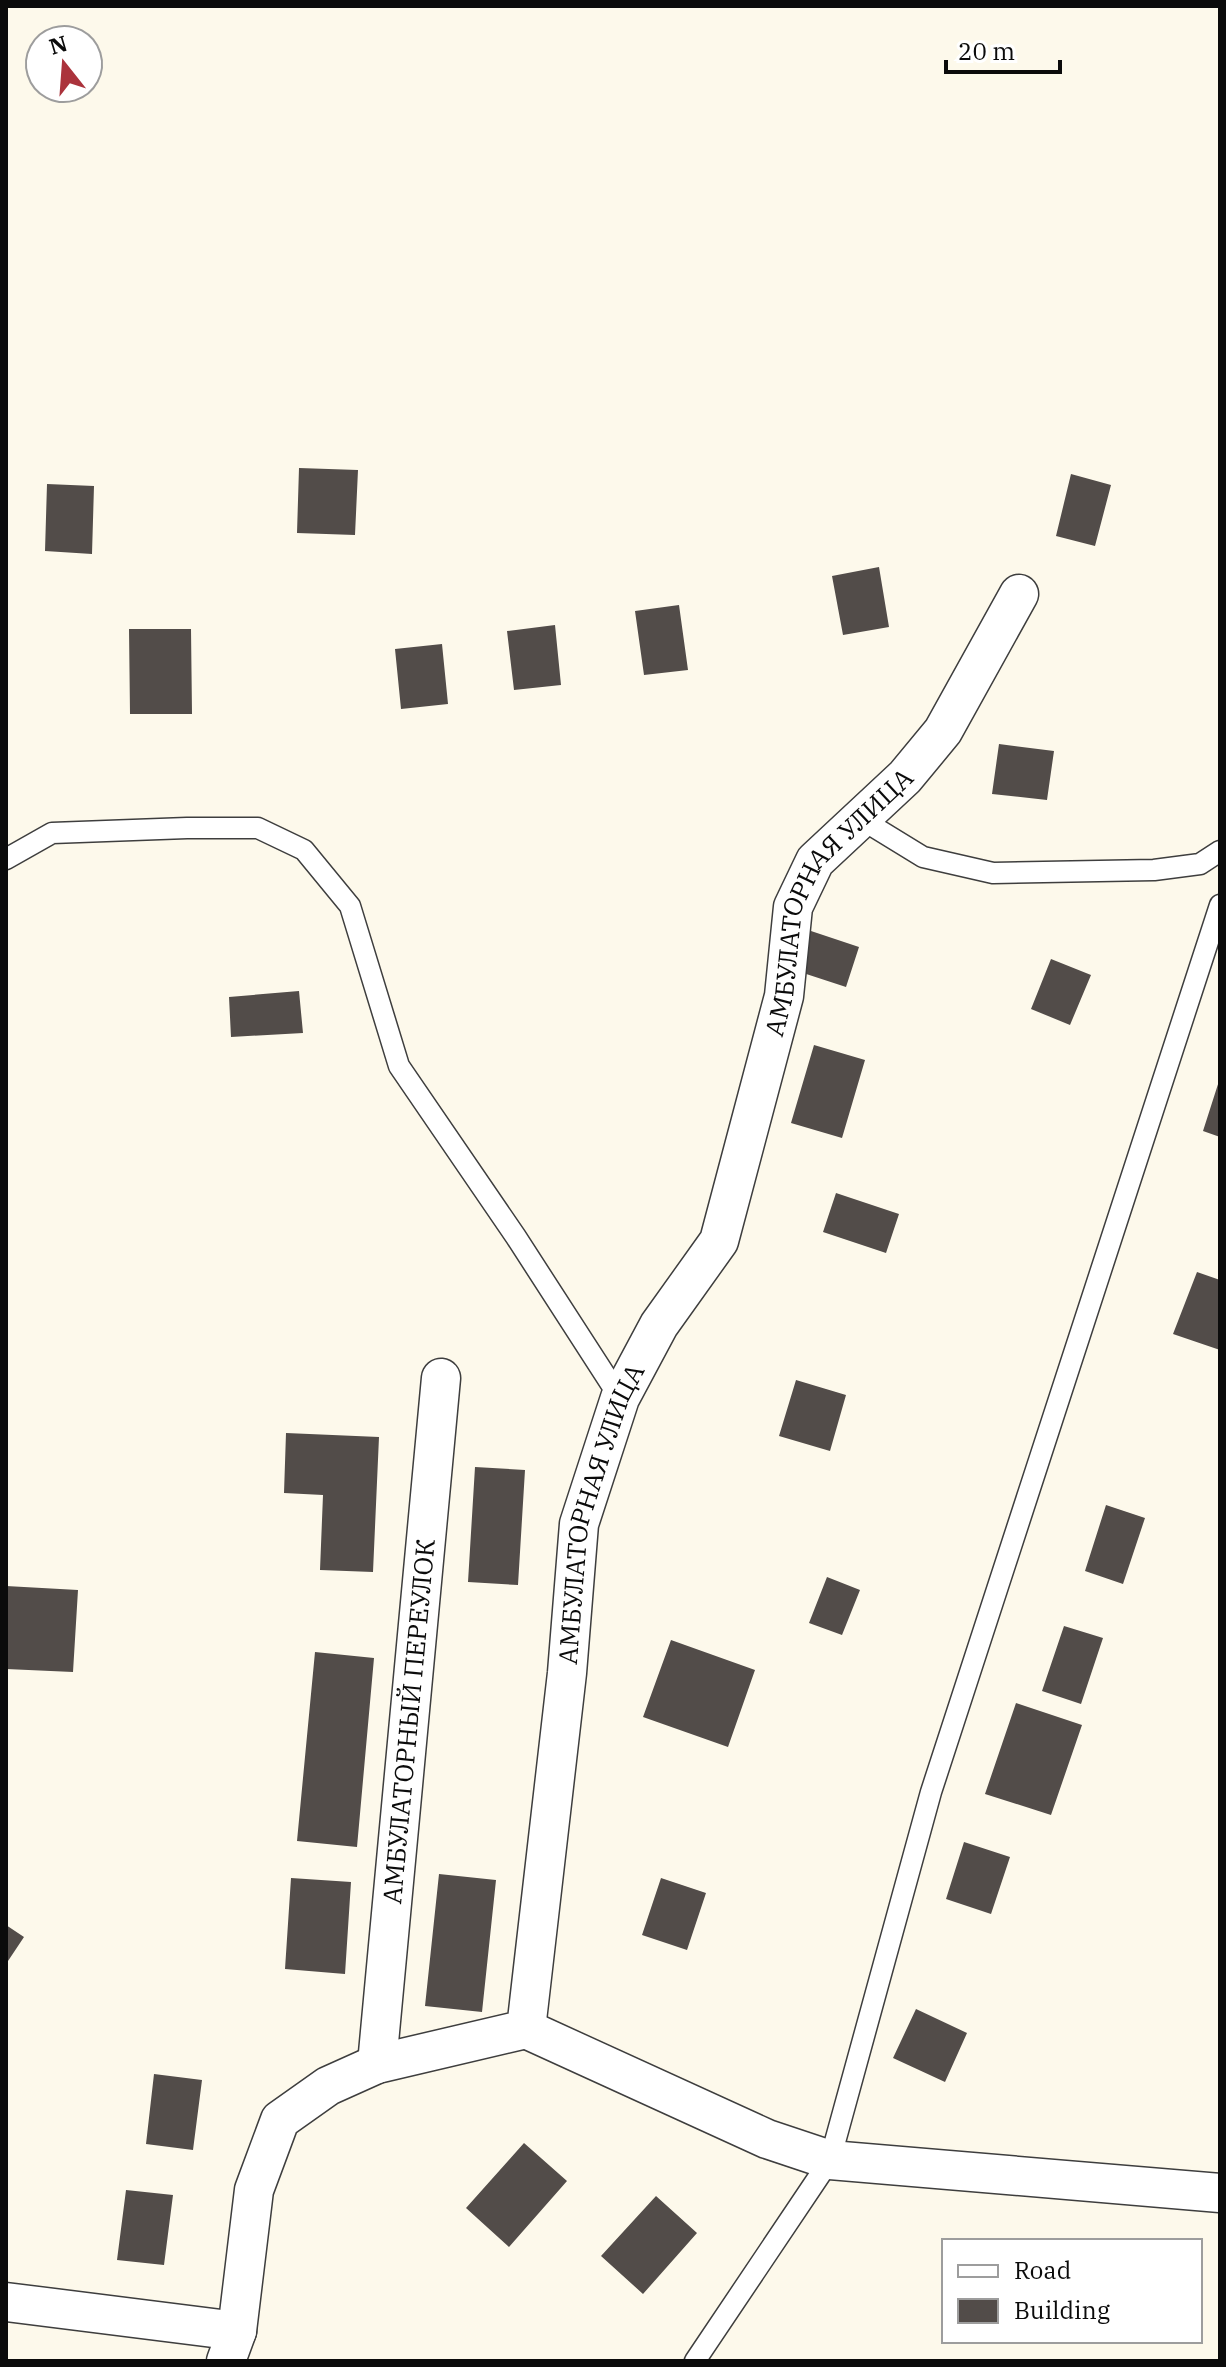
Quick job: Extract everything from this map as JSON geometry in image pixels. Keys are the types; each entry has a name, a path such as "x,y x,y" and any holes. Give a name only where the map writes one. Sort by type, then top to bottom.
{"street":[{"name":"АМБУЛАТОРНАЯ УЛИЦА","path":"526,2029 567,1673 579,1524 620,1398 659,1325 719,1241 784,996 793,907 815,861 905,777 943,731 1019,594"},
{"name":"АМБУЛАТОРНЫЙ ПЕРЕУЛОК","path":"377,2064 441,1378"},
{"path":"6,2302 232,2346 254,2190 280,2120 328,2086 377,2064 526,2029 767,2139 830,2160 1220,2193"}],"lane":[{"path":"861,819 923,857 993,873 1154,870 1200,864 1220,851"},
{"path":"6,859 52,833 172,829 258,828 304,850 350,906 399,1066 516,1237 620,1398"},
{"path":"695,2361 830,2160 931,1792 1220,905"}],"building":[{"path":"299,468 358,470 355,535 297,533"},
{"path":"1071,474 1111,485 1095,546 1056,536"},
{"path":"47,484 94,486 92,554 45,551"},
{"path":"879,567 889,627 843,635 832,576"},
{"path":"679,605 688,670 644,675 635,611"},
{"path":"555,625 561,685 514,690 507,631"},
{"path":"129,629 191,629 192,714 130,714"},
{"path":"442,644 448,704 401,709 395,649"},
{"path":"999,744 1054,751 1047,800 992,794"},
{"path":"808,930 859,947 846,987 794,970"},
{"path":"1051,959 1091,975 1070,1025 1031,1009"},
{"path":"299,991 303,1033 231,1037 229,997"},
{"path":"814,1045 865,1060 842,1138 791,1123"},
{"path":"1220,1082 1220,1137 1203,1131"},
{"path":"836,1193 899,1214 886,1253 823,1232"},
{"path":"1197,1272 1220,1280 1220,1350 1173,1334"},
{"path":"796,1380 846,1395 830,1451 779,1436"},
{"path":"286,1433 379,1437 373,1572 320,1570 323,1495 284,1493"},
{"path":"475,1467 525,1470 518,1585 468,1582"},
{"path":"1106,1505 1145,1518 1123,1584 1085,1571"},
{"path":"827,1577 860,1590 842,1635 809,1623"},
{"path":"6,1586 78,1590 73,1672 6,1669"},
{"path":"1064,1626 1103,1638 1081,1704 1042,1691"},
{"path":"671,1640 755,1670 728,1747 643,1717"},
{"path":"315,1652 374,1658 357,1847 297,1841"},
{"path":"1016,1703 1082,1725 1051,1815 985,1794"},
{"path":"964,1842 1010,1857 991,1914 946,1899"},
{"path":"439,1874 496,1880 482,2012 425,2006"},
{"path":"291,1878 351,1882 345,1974 285,1969"},
{"path":"661,1878 706,1893 687,1950 642,1935"},
{"path":"6,1925 24,1937 6,1964"},
{"path":"916,2009 967,2033 945,2082 893,2058"},
{"path":"154,2074 202,2080 193,2150 146,2144"},
{"path":"524,2143 567,2181 509,2247 466,2208"},
{"path":"126,2190 173,2195 164,2265 117,2260"},
{"path":"656,2196 697,2233 643,2294 601,2256"}]}
